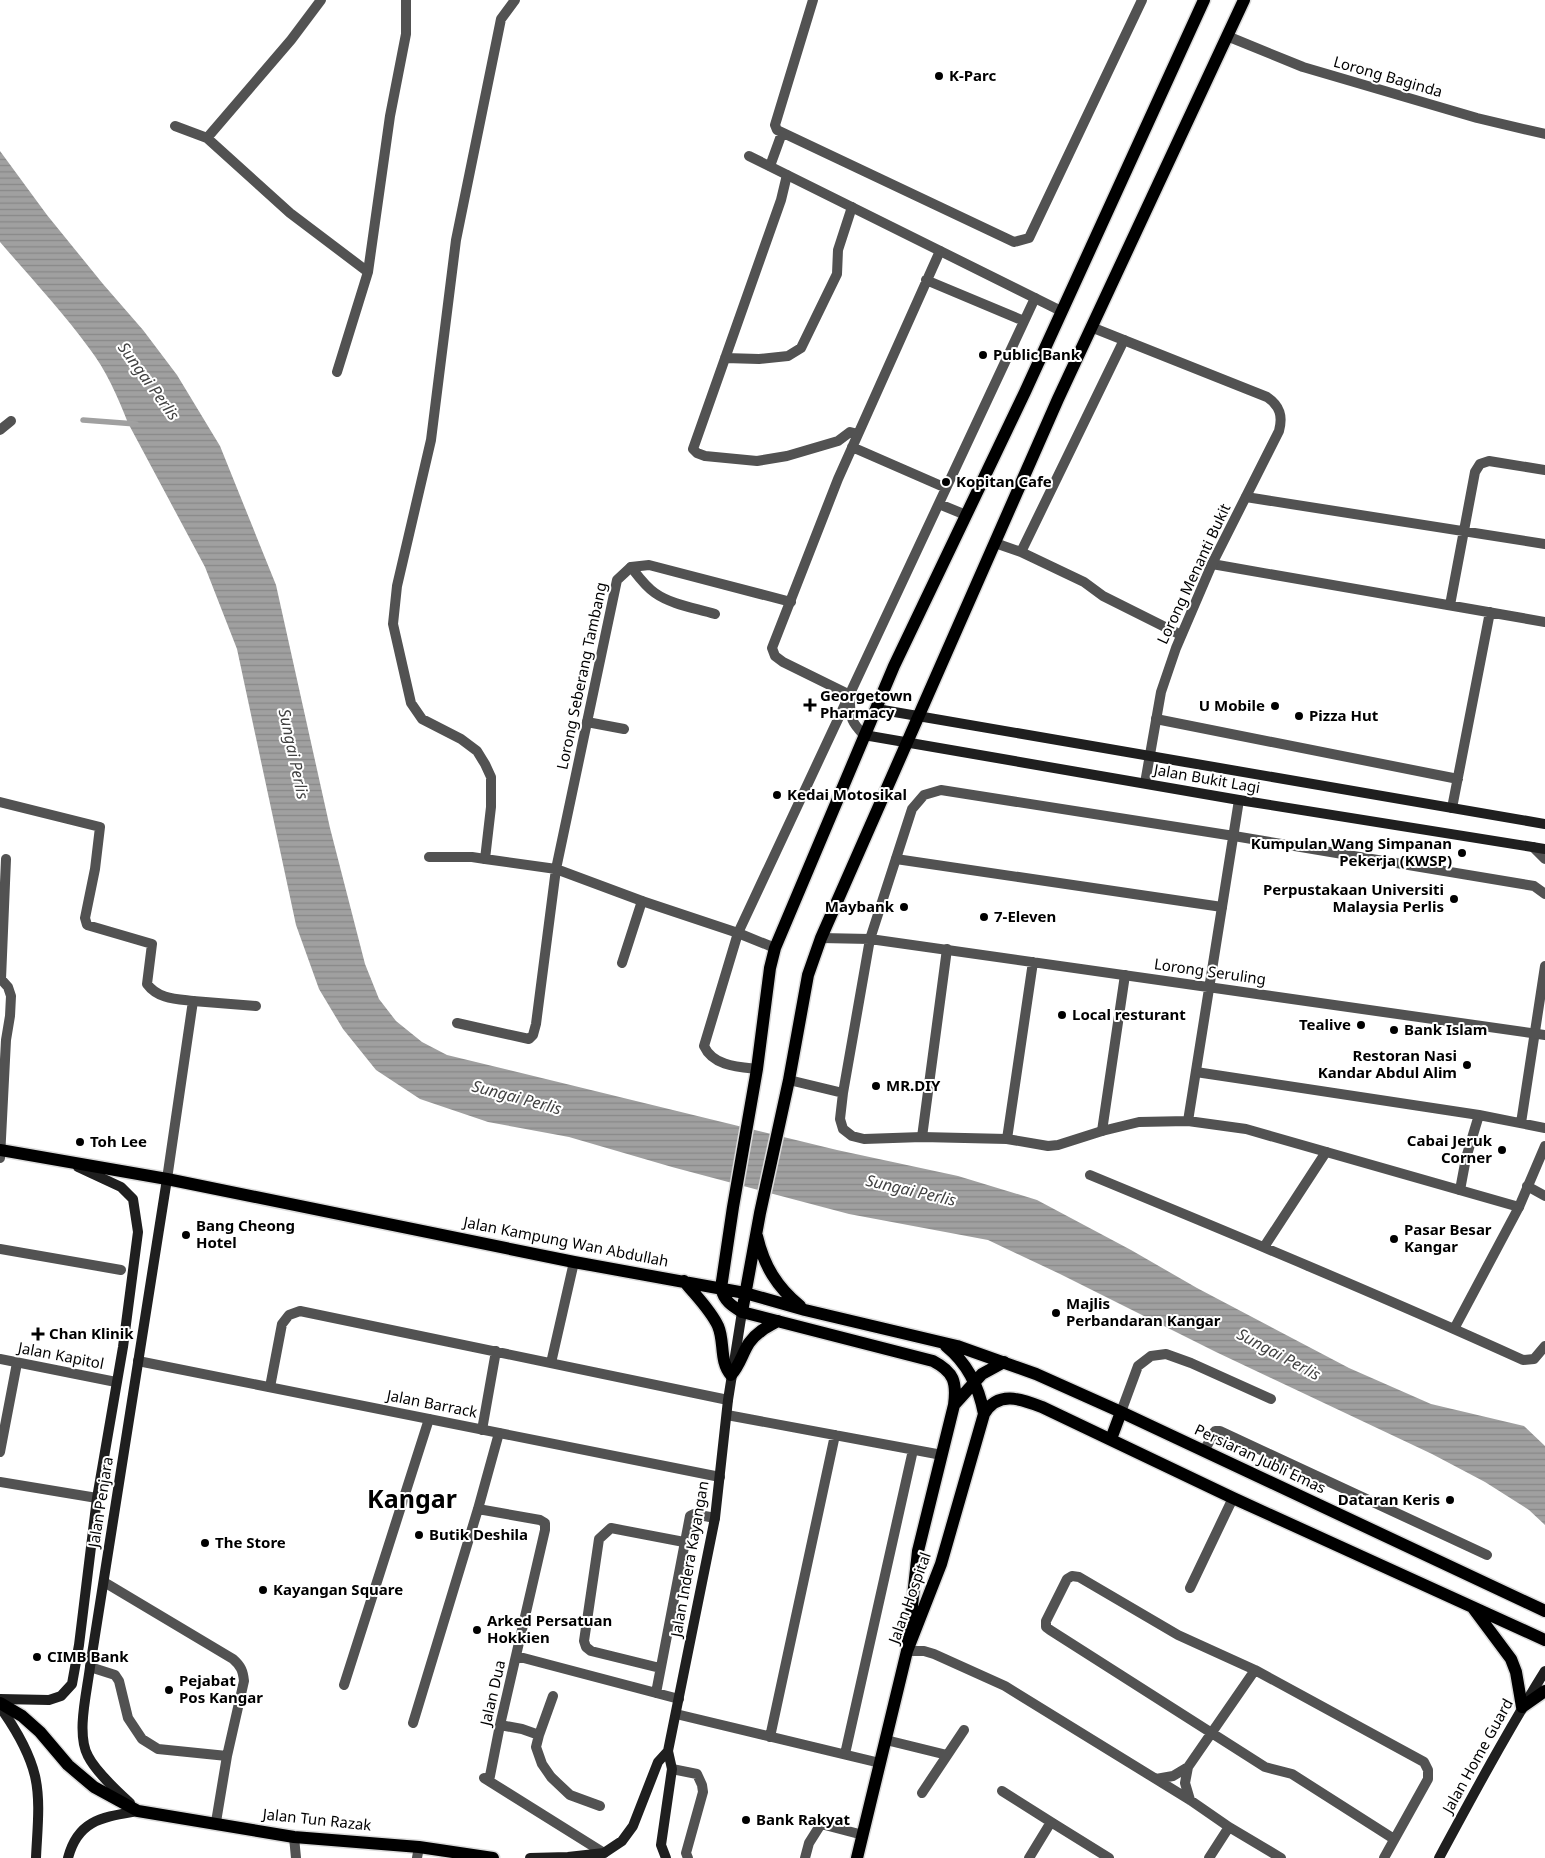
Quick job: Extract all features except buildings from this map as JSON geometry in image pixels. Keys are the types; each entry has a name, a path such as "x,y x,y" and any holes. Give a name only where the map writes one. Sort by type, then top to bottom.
{"main road":[{"path":"907,1651 918,1551 954,1405 956,1387 954,1381 941,1365 933,1361 742,1312 723,1296 722,1288 733,1206 757,1069 770,968 775,948 894,666 1025,392 1204,0"},
{"path":"742,1312 756,1231 789,1080 808,975 821,938 1091,327 1244,0"},
{"name":"Jalan Kampung Wan Abdullah","path":"0,1153 167,1179 574,1262 722,1288 957,1346"},
{"path":"756,1231 762,1254 772,1276 786,1295 805,1310"},
{"path":"684,1281 714,1320 722,1341 725,1368 731,1374 740,1364 750,1342 760,1331 778,1321"},
{"path":"942,1342 958,1355 974,1382 984,1414"},
{"name":"Persiaran Jubli Emas","path":"957,1346 1036,1374 1121,1412 1545,1611"},
{"path":"954,1405 982,1374 1004,1362"},
{"path":"984,1414 993,1403 1007,1398 1019,1399 1042,1407 1233,1498 1545,1640"},
{"path":"1111,1440 1121,1412"},
{"name":"Jalan Hospital","path":"859,1857 907,1651 941,1564 984,1414"},
{"path":"1471,1606 1511,1659 1516,1672 1522,1707 1545,1691"},
{"path":"0,1701 22,1716 40,1732 68,1764 94,1787 138,1811"},
{"name":"Jalan Tun Razak","path":"138,1811 294,1836 418,1852 493,1858"}],"street":[{"path":"207,138 291,40 321,0"},
{"path":"337,372 368,272 390,116 406,34 406,0"},
{"path":"485,859 491,807 490,777 477,751 461,738 422,718 411,703 393,624 397,586 431,440 458,230 501,19 515,0"},
{"path":"813,0 775,125 777,130 1014,242 1029,238 1142,0"},
{"name":"Lorong Baginda","path":"1227,36 1303,67 1477,118 1545,134"},
{"path":"175,126 207,138 290,213 368,272"},
{"path":"770,166 782,134"},
{"path":"749,156 1061,311"},
{"path":"787,174 781,200 694,449 705,456 757,461 787,456 838,441 850,432 858,434"},
{"path":"725,358 759,359 788,356 801,348 837,274 838,250 852,207"},
{"path":"850,695 783,662 775,656 772,648 838,479 940,251"},
{"path":"926,280 1024,321"},
{"path":"757,1069 730,1066 717,1061 707,1052 704,1046 738,933 1035,298"},
{"path":"1021,552 1124,340 1091,327"},
{"name":"Lorong Menanti Bukit","path":"1124,340 1267,397 1274,402 1279,410 1281,421 1279,431 1212,564 1181,635 1161,692 1144,783"},
{"path":"0,430 11,421"},
{"path":"852,447 946,488"},
{"path":"1450,605 1475,472 1480,464 1489,461 1545,470"},
{"path":"1246,497 1545,544"},
{"path":"939,504 966,515"},
{"path":"995,543 1021,552 1084,582 1103,596 1181,635"},
{"path":"1212,564 1545,622"},
{"path":"631,567 649,565 791,602"},
{"path":"631,567 644,584 656,594 675,603 715,614"},
{"name":"Lorong Seberang Tambang","path":"457,1023 529,1039 533,1035 556,869 618,580 631,567"},
{"path":"1452,808 1490,612"},
{"path":"850,695 850,714 854,724 864,735"},
{"name":"Jalan Bukit Lagi","path":"877,709 1545,824"},
{"path":"1156,719 1458,779"},
{"path":"587,722 624,729"},
{"name":"Jalan Bukit Lagi","path":"864,735 1239,800 1545,849"},
{"path":"1519,1207 1246,1130 1188,1121 1140,1122 1102,1131 1058,1145 1048,1146 1007,1139 922,1137 864,1139 852,1136 843,1128 840,1119 870,939 912,809 924,795 941,790 1234,836 1534,886 1545,894"},
{"path":"1188,1121 1239,800"},
{"path":"0,802 100,827 95,869 85,918 87,925 91,928 152,944 147,984 152,992 160,996 193,1002 256,1006"},
{"path":"1533,847 1545,859"},
{"path":"429,857 472,857 556,869 642,901 738,933 775,948"},
{"path":"0,1153 6,1040 11,996 8,986 1,979 6,859"},
{"path":"896,859 1222,907"},
{"path":"622,963 642,901"},
{"name":"Lorong Seruling","path":"821,938 870,939 947,949 1545,1035"},
{"path":"922,1137 947,949"},
{"path":"1007,1139 1033,962"},
{"path":"1521,1123 1545,966"},
{"path":"1102,1131 1125,975"},
{"path":"167,1179 193,1002"},
{"path":"1196,1072 1479,1115 1545,1128"},
{"path":"789,1080 843,1093"},
{"path":"1460,1190 1466,1158 1479,1115"},
{"path":"1454,1328 1519,1207 1545,1146"},
{"path":"1264,1247 1326,1152"},
{"name":"Jalan Penjara","path":"0,1701 49,1700 62,1696 72,1684 79,1645 96,1498 123,1346 138,1232 133,1199 121,1187 71,1163"},
{"path":"1090,1175 1454,1328 1523,1360 1534,1359 1545,1346"},
{"name":"Jalan Penjara","path":"138,1811 112,1786 88,1756 83,1728 90,1667 167,1179"},
{"path":"1527,1186 1545,1196"},
{"path":"0,1249 121,1270"},
{"path":"551,1363 574,1262"},
{"path":"270,1387 282,1324 289,1315 300,1310 728,1400"},
{"name":"Jalan Indera Kayangan","path":"668,1751 716,1518 731,1374 742,1312"},
{"path":"482,1430 496,1351"},
{"path":"1121,1412 1138,1366 1151,1356 1166,1354 1192,1363 1271,1399"},
{"name":"Jalan Kapitol","path":"0,1359 116,1382"},
{"name":"Jalan Barrack","path":"138,1361 720,1477"},
{"path":"0,1452 16,1362"},
{"path":"727,1415 942,1455"},
{"path":"344,1685 429,1419"},
{"path":"1204,1451 1212,1434 1215,1431 1220,1431 1488,1555"},
{"path":"413,1723 478,1510 499,1433"},
{"path":"770,1737 835,1435"},
{"path":"845,1754 913,1450"},
{"path":"0,1482 96,1498"},
{"path":"1190,1588 1233,1498"},
{"name":"Jalan Dua","path":"478,1510 540,1520 545,1524 487,1780 604,1853"},
{"path":"656,1693 690,1516 694,1514 716,1518"},
{"path":"660,1668 591,1651 586,1647 584,1640 599,1539 611,1528 684,1542"},
{"path":"1384,1858 1428,1779 1428,1770 1424,1762 1255,1670 1178,1635 1079,1577 1072,1576 1067,1579 1046,1621 1046,1627 1211,1734 1266,1767 1292,1774 1394,1839"},
{"path":"104,1582 233,1659 239,1665 244,1681 227,1756 216,1822"},
{"path":"907,1651 934,1654 1005,1686 1281,1858"},
{"path":"516,1656 679,1699"},
{"path":"90,1667 115,1675 119,1681 128,1718 142,1739 158,1749 227,1756"},
{"path":"1156,1779 1173,1776 1188,1767 1255,1670"},
{"name":"Jalan Home Guard","path":"1439,1858 1522,1707 1545,1671"},
{"path":"553,1696 536,1747 542,1764 551,1777 570,1795 600,1806"},
{"path":"0,1707 29,1757 36,1778 38,1811 36,1858"},
{"path":"676,1714 880,1763"},
{"path":"500,1725 522,1729 539,1735"},
{"path":"922,1793 964,1730"},
{"path":"886,1740 947,1755"},
{"path":"666,1858 661,1845 672,1769 668,1751"},
{"path":"530,1858 568,1857 604,1853 622,1841 633,1826 658,1762 668,1751"},
{"path":"1188,1767 1185,1783 1190,1800"},
{"path":"672,1769 697,1774 702,1785 703,1792 686,1853 688,1858"},
{"path":"1002,1791 1109,1858"},
{"path":"68,1858 76,1837 85,1827 101,1818 138,1811"},
{"path":"1029,1858 1051,1822"},
{"path":"805,1858 809,1843 821,1824 863,1834"},
{"path":"1209,1858 1229,1827"},
{"path":"294,1836 296,1858"}],"water":[{"name":"Sungai Perlis","path":"0,151 47,215 143,330 177,375 220,446 276,585 330,828 365,964 379,999 396,1021 422,1042 447,1055 837,1150 958,1176 1037,1200 1197,1288 1349,1368 1431,1404 1524,1426 1545,1446 1545,1525 1529,1510 1485,1482 1432,1454 1216,1352 988,1240 849,1214 672,1167 569,1137 488,1122 420,1099 376,1070 343,1029 319,989 296,925 237,649 205,567 128,423 101,365 46,294 0,242"}],"waterway":[{"path":"83,420 136,424"}],"place":[{"name":"K-Parc","path":"939,76"},
{"name":"Public Bank","path":"983,355"},
{"name":"Kopitan Cafe","path":"946,482"},
{"name":"Georgetown Pharmacy","path":"810,705"},
{"name":"U Mobile","path":"1275,706"},
{"name":"Pizza Hut","path":"1299,716"},
{"name":"Kedai Motosikal","path":"777,795"},
{"name":"Kumpulan Wang Simpanan Pekerja (KWSP)","path":"1462,853"},
{"name":"Perpustakaan Universiti Malaysia Perlis","path":"1454,899"},
{"name":"Maybank","path":"904,907"},
{"name":"7-Eleven","path":"984,917"},
{"name":"Local resturant","path":"1062,1015"},
{"name":"Tealive","path":"1361,1025"},
{"name":"Bank Islam","path":"1394,1030"},
{"name":"Restoran Nasi Kandar Abdul Alim","path":"1467,1065"},
{"name":"MR.DIY","path":"876,1086"},
{"name":"Toh Lee","path":"80,1142"},
{"name":"Cabai Jeruk Corner","path":"1502,1150"},
{"name":"Bang Cheong Hotel","path":"186,1235"},
{"name":"Pasar Besar Kangar","path":"1394,1239"},
{"name":"Majlis Perbandaran Kangar","path":"1056,1313"},
{"name":"Chan Klinik","path":"38,1334"},
{"name":"Dataran Keris","path":"1450,1500"},
{"name":"Butik Deshila","path":"419,1535"},
{"name":"The Store","path":"205,1543"},
{"name":"Kayangan Square","path":"263,1590"},
{"name":"Arked Persatuan Hokkien","path":"477,1630"},
{"name":"CIMB Bank","path":"37,1657"},
{"name":"Pejabat Pos Kangar","path":"169,1690"},
{"name":"Bank Rakyat","path":"746,1820"}],"district":[{"name":"Kangar","path":"412,1499"}]}
